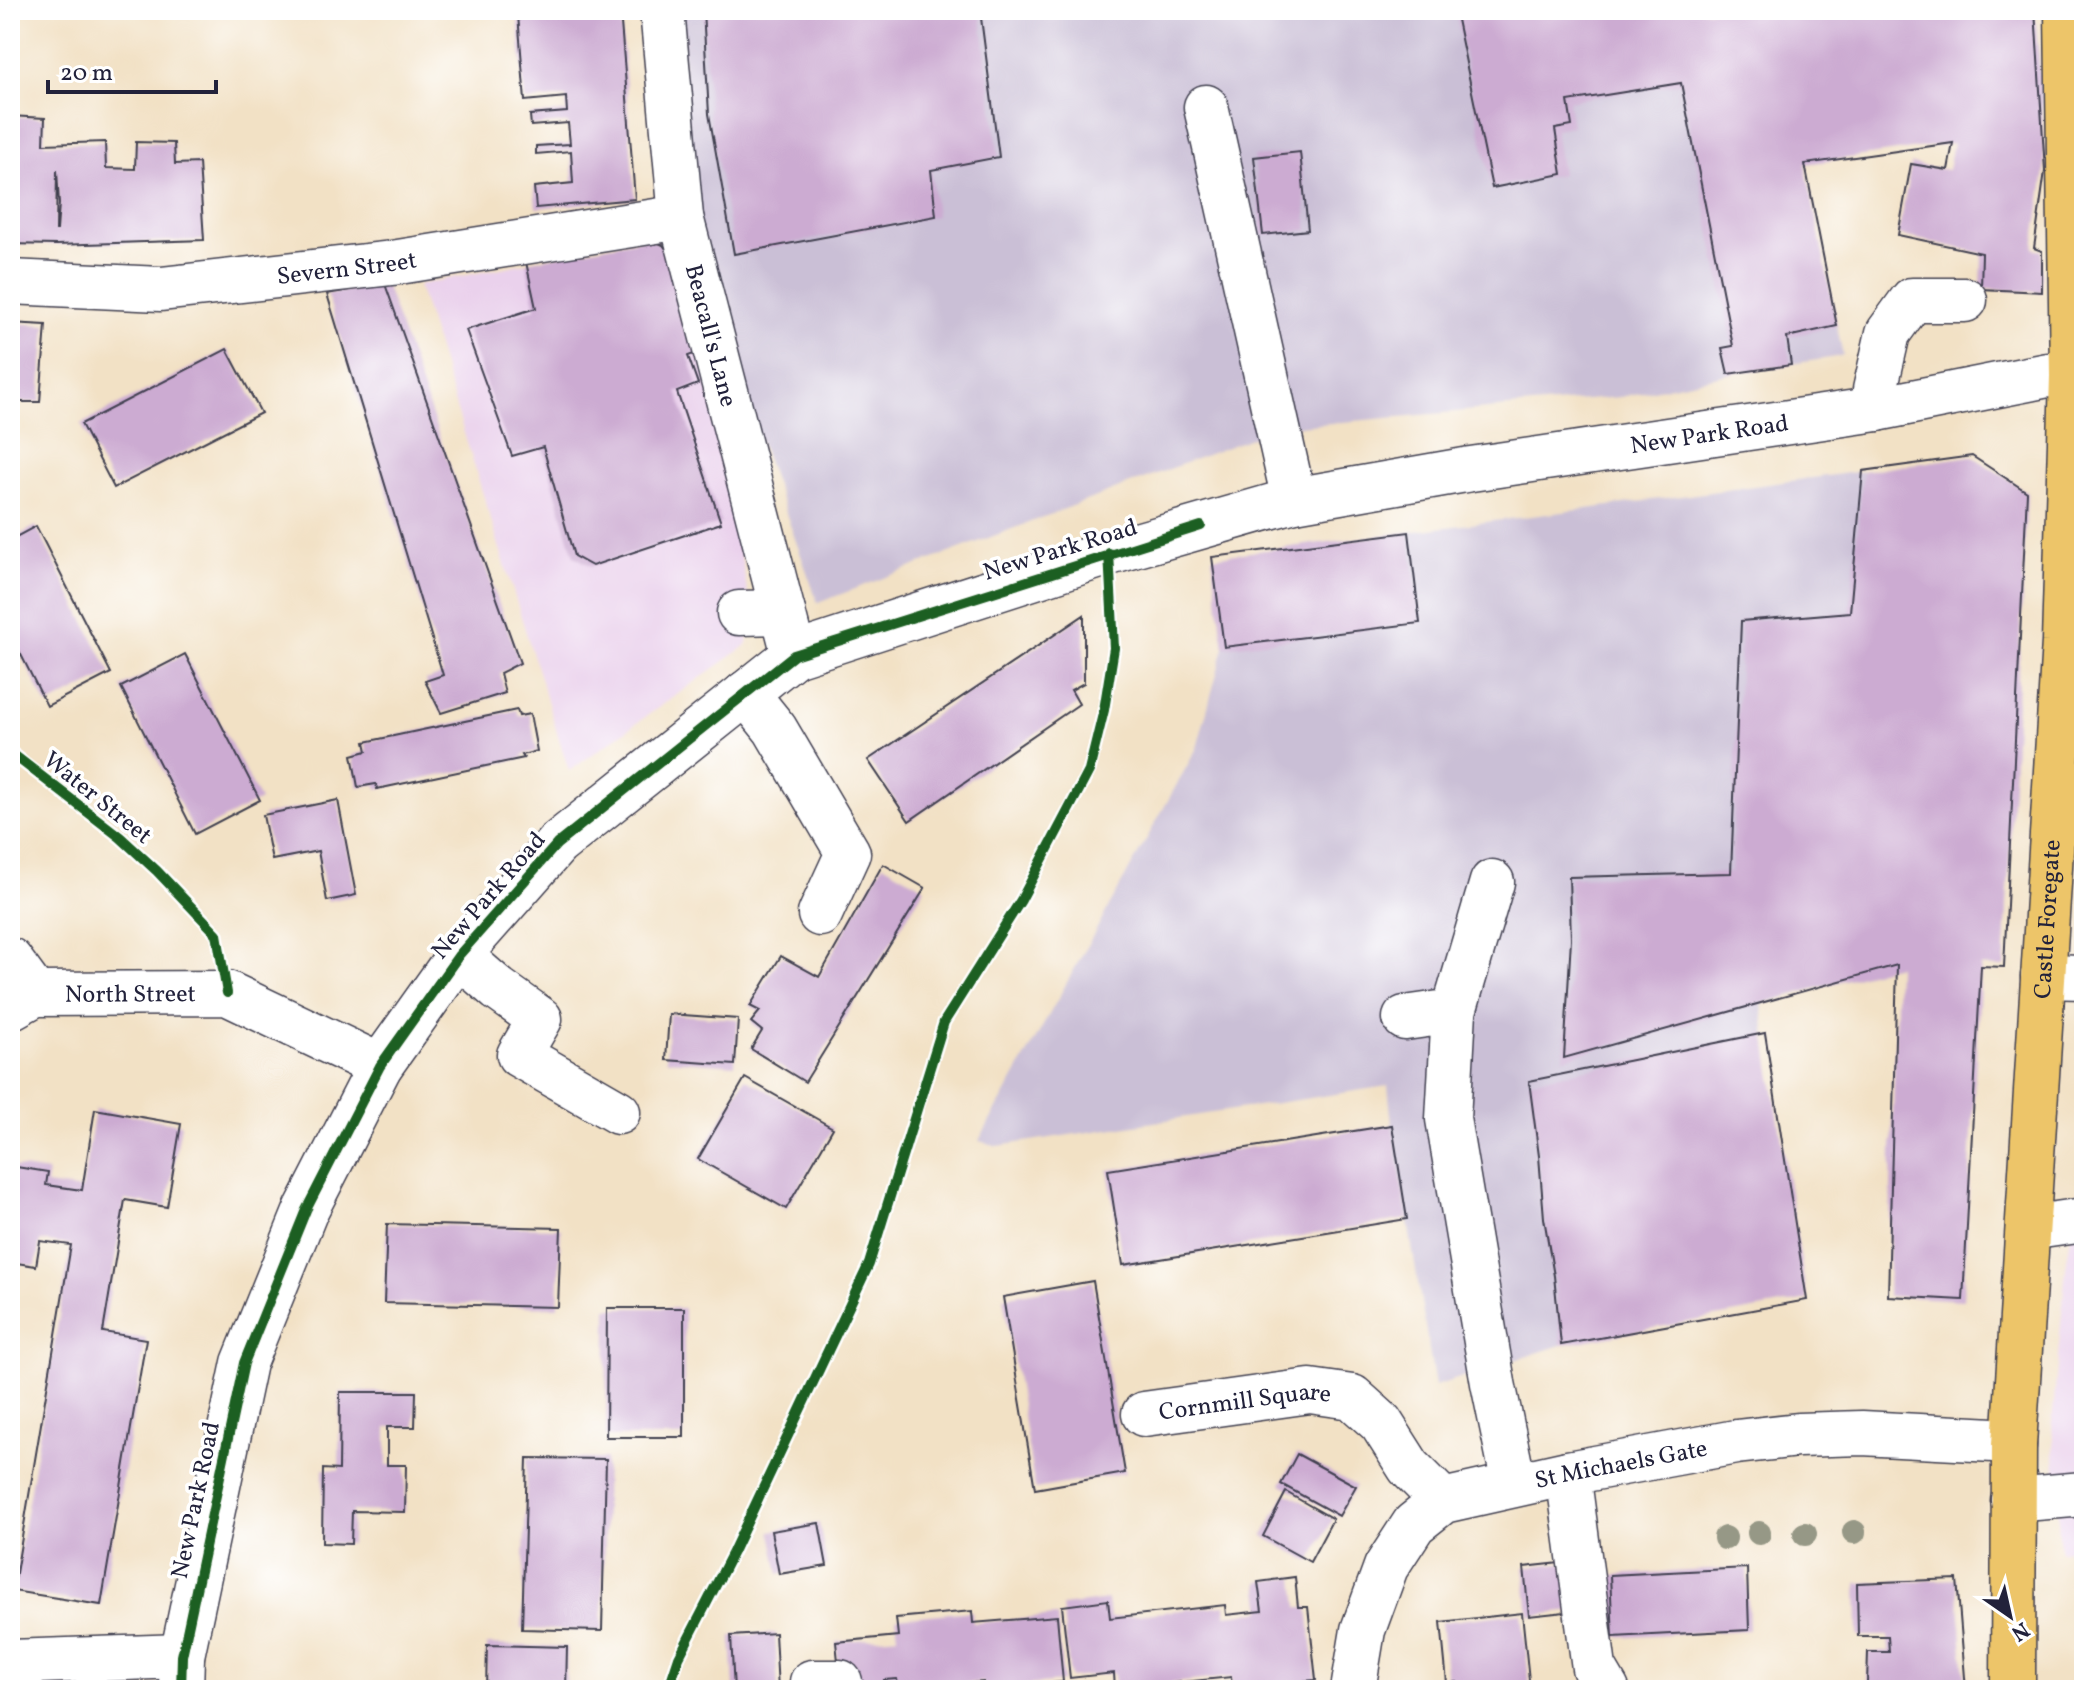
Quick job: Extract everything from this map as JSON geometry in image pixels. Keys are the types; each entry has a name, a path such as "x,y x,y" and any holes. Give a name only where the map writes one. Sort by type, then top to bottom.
{"main road":[{"name":"Castle Foregate","path":"2013,1690 2014,1445 2028,1228 2063,976 2064,642 2075,400 2076,238 2076,95 2067,10"}],"street":[{"name":"Beacall's Lane","path":"662,10 681,217 794,655"},
{"path":"1206,107 1294,500"},
{"name":"Severn Street","path":"10,282 161,289 392,263 681,217"},
{"path":"1877,409 1875,390 1888,333 1912,300 1965,300"},
{"name":"New Park Road","path":"181,1673 244,1363 306,1210 380,1066 459,955 557,844 794,655 1109,553 1294,500 1471,469 1877,409 2048,375 2075,400"},
{"path":"739,613 783,612"},
{"path":"746,693 775,729 848,853 820,914"},
{"path":"1492,882 1454,1011 1448,1119 1493,1383 1514,1484"},
{"path":"459,955 498,989 540,1019 519,1055 618,1112"},
{"name":"North Street","path":"18,987 227,993 380,1066"},
{"path":"1405,1018 1454,1011"},
{"path":"2028,1228 2084,1220"},
{"name":"Cornmill Square","path":"1144,1414 1310,1391 1352,1397 1381,1423 1409,1467 1443,1501"},
{"name":"St Michaels Gate","path":"1353,1690 1363,1630 1386,1567 1414,1524 1443,1501 1568,1473 1736,1442 1798,1435 1891,1434 1994,1440 2014,1445"},
{"path":"1568,1473 1594,1668 1607,1690"},
{"path":"2013,1500 2084,1494"},
{"path":"10,1662 181,1673"}],"shaded area":[{"path":"681,10 2035,10 2043,109 1953,143 1805,164 1843,356 1728,374 1621,397 1277,428 818,603 690,245"},
{"path":"648,238 663,245 669,253 702,351 751,610 747,645 569,771 418,285"},
{"path":"1972,456 2027,492 2004,967 1897,965 1762,1004 1807,1300 1561,1345 1435,1386 1388,1086 998,1146 979,1141 1197,748 1224,647 1212,557"},
{"path":"2084,1151 2084,1549 2060,1551 2052,1424 2066,1267"}],"building":[{"path":"509,10 620,10 635,199 536,208 534,187 573,183 571,151 536,154 536,146 570,144 568,123 531,126 530,115 567,112 566,97 525,101 518,15 509,15"},
{"path":"703,10 980,10 999,157 931,170 936,216 734,254 709,114"},
{"path":"1307,10 1344,10 1344,11 1319,18"},
{"path":"1455,10 2035,10 2045,171 2034,248 2042,251 2042,292 1981,289 1982,253 1898,235 1911,164 1948,170 1953,143 1805,164 1837,326 1787,337 1791,365 1728,374 1722,348 1733,346 1681,83 1568,101 1572,126 1555,129 1562,174 1492,188"},
{"path":"10,116 45,118 44,144 105,142 106,168 135,169 136,142 174,143 175,164 199,163 204,240 10,244","holes":["57,170 59,204 56,230"]},
{"path":"1300,152 1308,230 1263,235 1254,157"},
{"path":"648,238 663,245 669,253 702,351 688,356 698,384 677,392 721,523 592,566 574,556 543,447 512,456 466,330 536,308 526,262"},
{"path":"385,284 520,663 500,673 505,693 441,713 425,681 443,675 327,294"},
{"path":"10,323 46,325 40,402 10,402"},
{"path":"227,349 261,413 114,488 81,424"},
{"path":"1972,456 2027,492 2004,967 1981,966 1963,1300 1888,1296 1897,965 1564,1058 1571,939 1569,877 1731,873 1741,621 1850,612 1863,471"},
{"path":"36,526 111,673 47,706 10,633 10,540"},
{"path":"1409,532 1420,623 1224,647 1212,557"},
{"path":"1084,615 1084,683 1071,690 1079,704 909,821 868,760"},
{"path":"185,654 260,800 195,834 121,687"},
{"path":"517,710 519,716 530,714 537,751 522,755 524,758 377,789 376,784 358,787 352,755 367,751 365,742"},
{"path":"338,800 356,895 327,901 318,851 272,860 263,815"},
{"path":"883,864 925,888 805,1082 751,1049 762,1031 751,1022 760,1011 750,1006 781,956 819,977"},
{"path":"669,1014 738,1019 735,1065 666,1060"},
{"path":"1765,1033 1807,1300 1561,1345 1529,1081"},
{"path":"745,1078 833,1128 786,1209 698,1159"},
{"path":"95,1109 181,1124 167,1207 125,1200 103,1332 146,1339 101,1605 13,1591 71,1245 40,1241 36,1266 10,1262 10,1166 48,1172 46,1185 82,1190"},
{"path":"1392,1125 1407,1219 1123,1265 1108,1170"},
{"path":"387,1224 561,1228 558,1307 384,1303"},
{"path":"1093,1281 1125,1473 1035,1489 1003,1297"},
{"path":"607,1308 684,1308 684,1437 606,1437"},
{"path":"340,1392 416,1392 415,1427 387,1427 387,1465 406,1465 405,1512 352,1511 351,1544 322,1543 323,1469 339,1470"},
{"path":"1297,1454 1356,1486 1339,1516 1281,1484"},
{"path":"527,1458 606,1459 602,1631 522,1629"},
{"path":"1286,1492 1333,1519 1310,1562 1263,1536"},
{"path":"819,1523 827,1566 779,1574 771,1531"},
{"path":"1578,1561 1583,1610 1529,1616 1524,1567"},
{"path":"1747,1568 1749,1630 1613,1637 1610,1575"},
{"path":"1295,1577 1298,1607 1308,1607 1316,1680 1232,1686 1231,1677 1115,1689 1114,1673 1070,1678 1062,1606 1108,1600 1110,1618 1225,1605 1226,1615 1262,1611 1258,1582"},
{"path":"1957,1579 1966,1690 1853,1690 1853,1684 1867,1684 1868,1652 1889,1652 1888,1636 1858,1636 1857,1583"},
{"path":"972,1611 973,1623 1057,1616 1063,1682 984,1689 983,1682 899,1689 897,1679 884,1680 885,1690 841,1690 836,1642 898,1636 896,1618"},
{"path":"1522,1613 1530,1690 1458,1690 1457,1682 1447,1683 1441,1622"},
{"path":"775,1633 778,1690 734,1690 731,1636"},
{"path":"487,1645 567,1647 566,1690 486,1690"}],"cycle path":[{"path":"181,1690 182,1656 244,1363 306,1210 380,1066 459,955 557,844 794,655 1201,526"},
{"path":"668,1690 679,1657 733,1552 869,1264 944,1022 1021,900 1089,771 1104,710 1114,648 1109,553"},
{"name":"Water Street","path":"10,752 120,837 217,934 227,993"}]}
